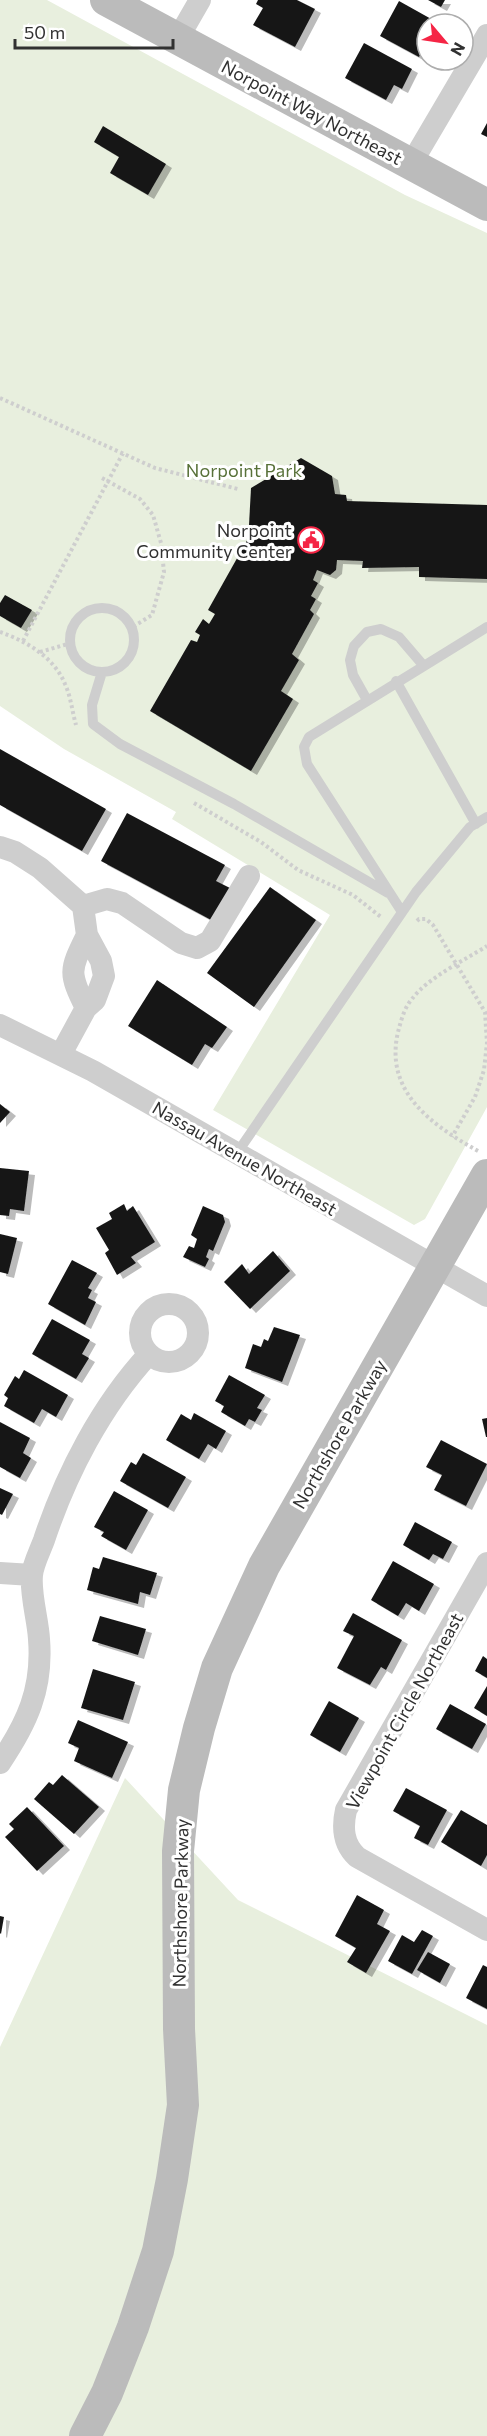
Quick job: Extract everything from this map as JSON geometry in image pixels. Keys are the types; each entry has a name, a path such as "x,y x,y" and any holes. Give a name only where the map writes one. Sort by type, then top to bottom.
{"street":[{"name":"Norpoint Way Northeast","path":"106,0 487,205"},
{"path":"177,40 200,0"},
{"path":"411,164 487,35"},
{"path":"0,847 15,852 40,868 82,906 87,935 74,963 73,983 86,1008 61,1054"},
{"path":"82,906 107,899 122,903 181,943 197,948 210,940 249,876"},
{"name":"Nassau Avenue Northeast","path":"0,1025 61,1054 487,1296"},
{"name":"Northshore Parkway","path":"85,2436 107,2393 133,2327 158,2251 172,2179 183,2105 179,2029 178,1851 184,1790 198,1728 217,1668 264,1566 487,1175"},
{"path":"0,1763 28,1717 38,1682 40,1641 32,1575 56,1504 94,1431 126,1379 149,1354"},
{"name":"Viewpoint Circle Northeast","path":"487,1563 346,1810 344,1832 349,1850 357,1857 487,1930"},
{"path":"0,1573 32,1575"}],"lane":[{"path":"97,608 118,612 131,628 134,638 129,658 112,670 102,672 92,670 75,658 71,643 73,627 79,618 97,608"},
{"path":"402,912 307,764 304,747 309,736 487,627"},
{"path":"367,700 353,675 350,660 354,646 367,632 381,629 399,637 423,665"},
{"path":"102,672 92,705 93,724 120,744 234,804 391,895"},
{"path":"396,681 476,824"},
{"path":"237,1153 402,912 462,836 487,817"}],"path":[{"path":"0,398 155,468 238,489"},
{"path":"23,641 123,453"},
{"path":"102,478 140,499 153,515 161,543 164,572 152,615 131,628"},
{"path":"0,632 23,641 39,652 64,681 77,728"},
{"path":"39,652 71,643"},
{"path":"189,800 261,842 298,870 353,895 393,926 406,933 419,919 426,919 433,925 459,964 485,1012 487,1043 484,1070 474,1097 452,1137"},
{"path":"487,946 412,998 401,1018 395,1046 399,1076 409,1098 426,1118 452,1137 487,1156"}],"green space":[{"name":"Norpoint Park","path":"0,0 47,0 405,195 487,233 487,1107 425,1219 414,1225 213,1110 330,915 172,819 176,812 64,749 0,706"},
{"path":"125,1778 238,1900 487,2025 487,2436 0,2436 0,2047"}],"building":[{"path":"258,0 297,0 315,9 295,47 253,25 263,8 256,4"},
{"path":"428,0 445,0 441,7"},
{"path":"399,1 419,12 415,12 415,55 380,36"},
{"path":"364,43 412,69 402,89 394,85 386,100 345,78"},
{"path":"487,123 487,137 481,134"},
{"path":"103,126 166,164 148,195 110,173 119,157 94,142"},
{"path":"301,458 332,476 335,494 346,495 347,501 487,505 487,579 419,577 419,567 362,568 363,561 337,560 336,570 330,575 317,570 313,580 318,583 311,596 316,599 310,610 314,614 292,654 299,660 281,691 293,699 251,771 150,711 191,640 197,642 200,635 195,632 203,619 209,624 215,614 208,610 254,528 249,525 251,488"},
{"path":"5,595 32,610 21,628 0,616 0,603"},
{"path":"0,749 106,809 82,851 0,805"},
{"path":"127,813 225,865 216,881 230,888 213,921 101,861"},
{"path":"270,887 316,920 254,1007 207,973"},
{"path":"157,980 227,1027 212,1048 205,1044 192,1065 128,1026"},
{"path":"0,1104 10,1112 0,1123"},
{"path":"0,1168 29,1171 24,1211 10,1209 9,1216 0,1215"},
{"path":"124,1204 127,1211 133,1206 155,1242 131,1257 136,1263 117,1275 105,1253 109,1250 96,1228 112,1219 109,1213"},
{"path":"203,1206 223,1215 225,1222 213,1251 209,1249 206,1257 209,1259 205,1267 183,1257 189,1246 194,1248 197,1239 191,1235"},
{"path":"0,1234 17,1238 8,1274 0,1272"},
{"path":"273,1251 290,1271 250,1309 224,1282 242,1264 249,1274"},
{"path":"72,1260 97,1273 88,1288 92,1290 88,1298 96,1302 85,1325 48,1304"},
{"path":"52,1319 90,1340 82,1354 89,1358 76,1379 32,1354"},
{"path":"274,1327 300,1335 282,1382 245,1368 253,1344 261,1347 264,1339 268,1341"},
{"path":"24,1370 68,1395 56,1417 42,1409 34,1423 4,1406 8,1398 4,1395 15,1376 19,1379"},
{"path":"229,1375 265,1395 257,1408 262,1410 255,1422 249,1419 245,1426 221,1412 224,1406 215,1401"},
{"path":"194,1413 226,1431 216,1449 208,1444 199,1459 166,1440 181,1414 191,1420"},
{"path":"487,1418 487,1437 486,1437 482,1419"},
{"path":"0,1422 30,1438 23,1453 31,1458 20,1478 0,1467"},
{"path":"441,1440 487,1464 466,1506 434,1490 442,1475 426,1467"},
{"path":"143,1453 186,1477 168,1508 120,1481 131,1462 136,1465"},
{"path":"0,1488 13,1494 2,1515 0,1514"},
{"path":"114,1491 148,1510 126,1550 101,1536 104,1532 94,1527"},
{"path":"415,1522 452,1542 443,1559 433,1554 429,1560 403,1545"},
{"path":"103,1557 157,1573 150,1595 140,1592 138,1604 87,1590 93,1567 99,1569"},
{"path":"393,1561 434,1584 419,1611 406,1603 398,1616 371,1600"},
{"path":"353,1613 402,1640 386,1670 381,1667 370,1685 337,1668 354,1636 343,1631"},
{"path":"100,1616 146,1629 138,1655 92,1641"},
{"path":"483,1656 487,1659 487,1678 475,1671"},
{"path":"93,1669 135,1682 123,1720 81,1708"},
{"path":"487,1686 487,1716 474,1708"},
{"path":"329,1701 359,1718 340,1752 310,1735"},
{"path":"450,1704 486,1724 472,1749 436,1729"},
{"path":"78,1720 128,1742 112,1778 74,1761 79,1748 68,1743"},
{"path":"62,1775 99,1807 74,1834 34,1799 49,1782 53,1785"},
{"path":"406,1788 447,1810 428,1845 414,1838 420,1826 393,1811"},
{"path":"27,1807 64,1846 37,1871 5,1837 14,1829 9,1824"},
{"path":"461,1810 487,1825 487,1855 481,1866 441,1842"},
{"path":"357,1895 384,1910 377,1924 390,1931 366,1973 347,1962 356,1948 335,1936"},
{"path":"0,1916 4,1917 1,1934 0,1933"},
{"path":"422,1930 433,1936 412,1974 388,1961 402,1935 414,1942"},
{"path":"428,1952 450,1964 440,1983 417,1970"},
{"path":"483,1965 487,1967 487,2009 466,1998"}],"place":[{"name":"Norpoint Community Center","path":"311,540"}]}
